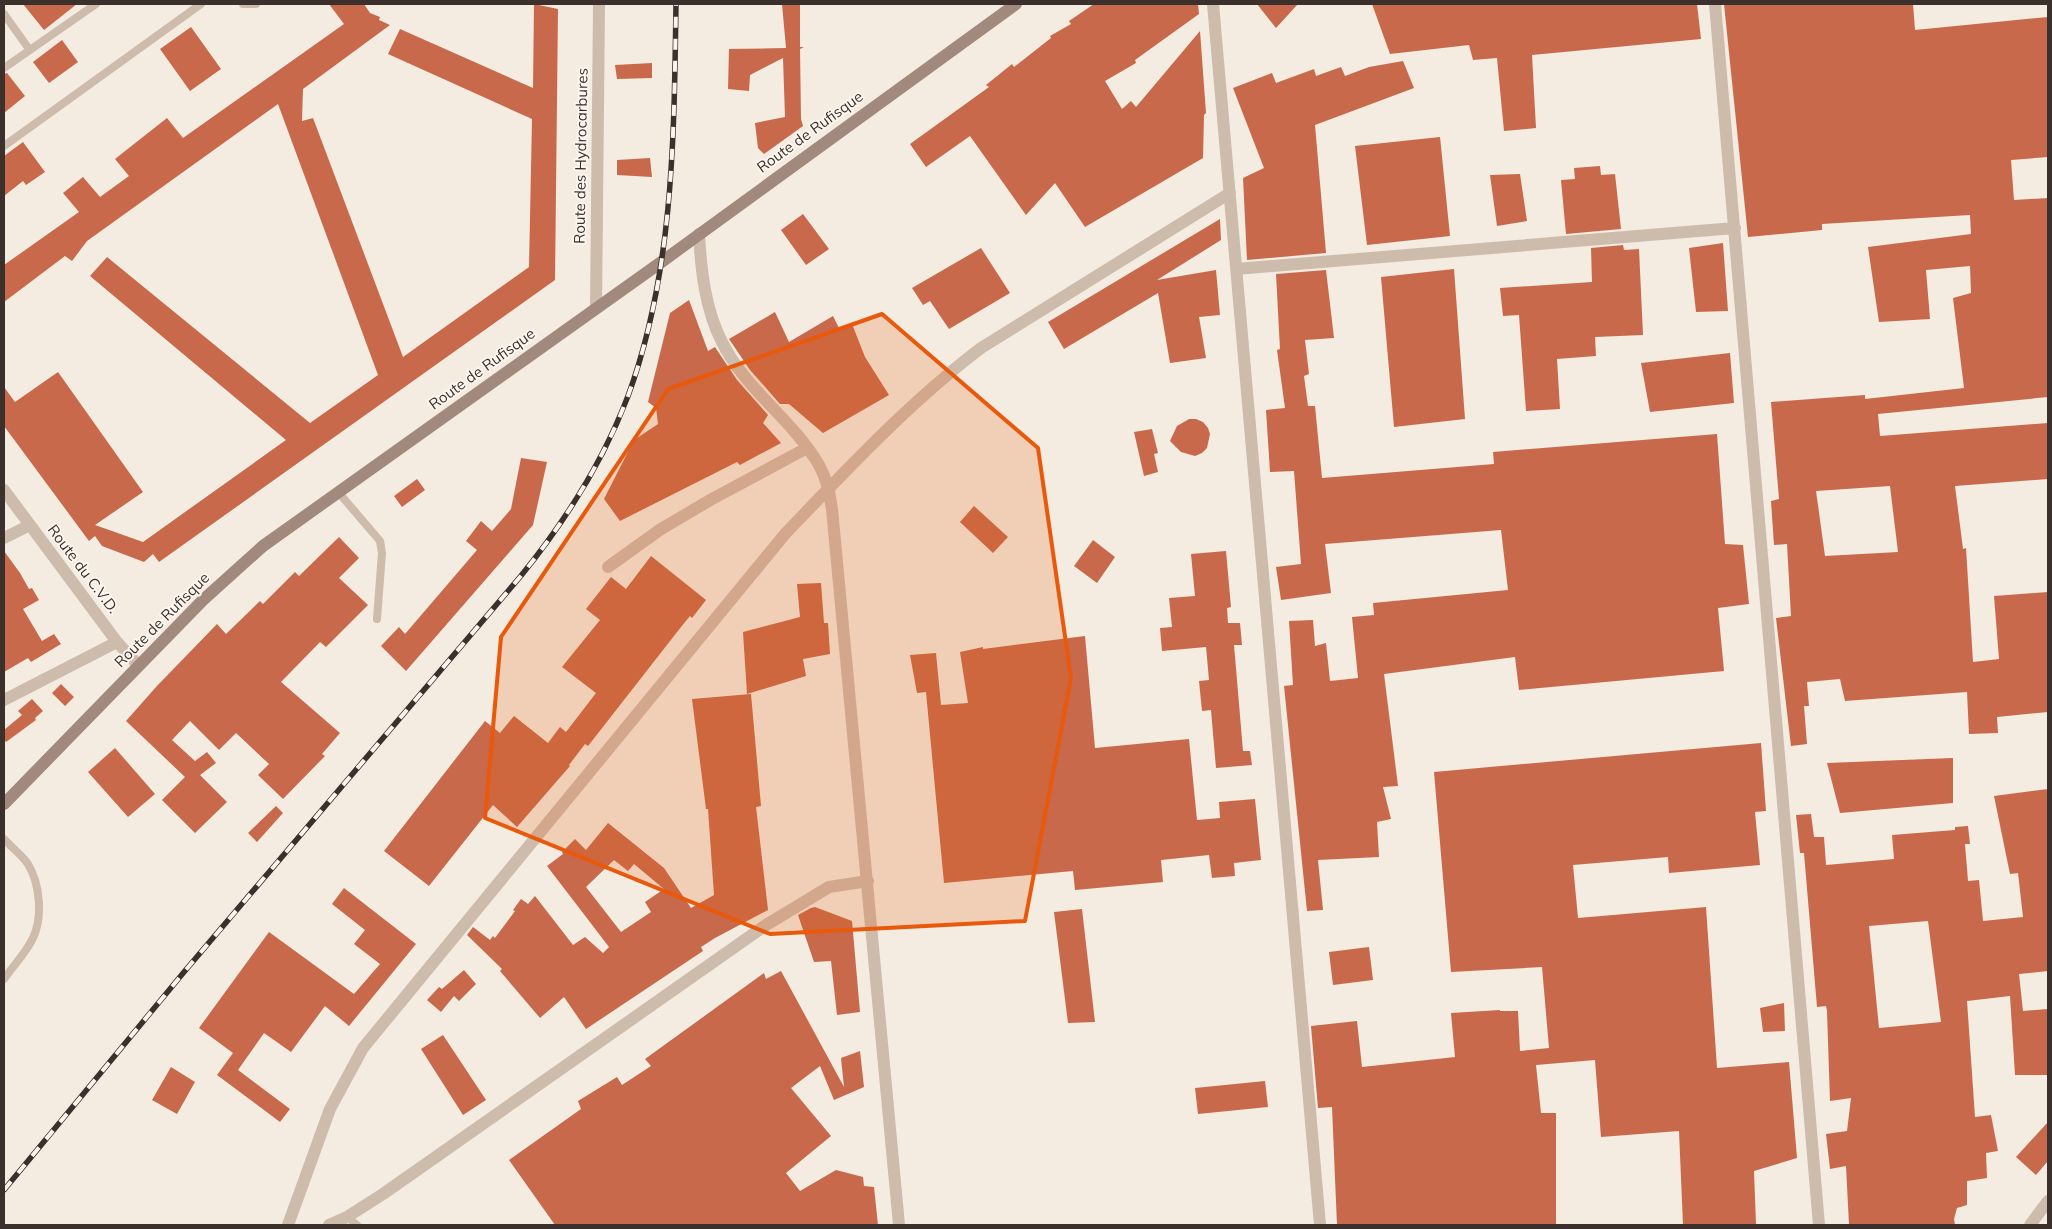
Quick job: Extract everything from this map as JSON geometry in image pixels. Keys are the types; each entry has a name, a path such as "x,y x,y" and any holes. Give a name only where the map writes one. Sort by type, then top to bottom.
{"main road":[{"name":"Route de Rufisque","path":"4,804 203,600 264,546 1016,4"}],"street":[{"name":"Route des Hydrocarbures","path":"596,308 599,4"},
{"path":"1213,4 1320,1225"},
{"path":"1715,4 1819,1225"},
{"path":"288,1225 330,1109 363,1048 779,542 829,488 944,376 981,348 1230,193"},
{"path":"1236,269 1735,228"},
{"path":"699,234 706,298 722,342 743,374 808,448 820,467 829,488 868,881 899,1225"},
{"path":"608,567 661,529 712,499 808,448"},
{"name":"Route du C.V.D.","path":"4,490 117,642 138,666"},
{"path":"4,538 30,525"},
{"path":"4,700 117,642"},
{"path":"329,1225 347,1217 399,1183 766,925 829,887 868,881"},
{"path":"2030,1225 2048,1201"}],"lane":[{"path":"4,68 96,4"},
{"path":"4,146 200,4"},
{"path":"243,4 256,4"},
{"path":"4,14 29,49"},
{"path":"339,493 380,542 382,552 377,619"},
{"path":"4,839 27,862 33,877 40,909 40,921 33,940 4,979"},
{"path":"347,1217 357,1225"}],"highlighted area":[{"path":"882,314 1038,448 1071,678 1025,921 770,934 485,818 501,637 668,389"}],"building":[{"path":"23,4 77,4 44,30"},
{"path":"329,4 364,4 370,13 380,17 379,20 390,25 303,89 302,121 313,118 403,357 529,267 532,119 388,54 400,29 533,88 534,4 558,9 555,280 159,562 153,554 144,562 102,546 95,536 89,541 4,426 4,387 15,402 58,372 143,492 95,525 143,542 286,440 90,276 107,257 310,423 378,375 278,104 87,241 72,261 65,256 4,302 4,265 79,212 63,193 83,177 100,197 129,176 115,159 167,118 183,138 344,24"},
{"path":"782,4 800,4 800,47 804,47 800,49 801,119 803,126 764,154 758,148 755,123 785,117 783,58 750,75 749,91 728,89 729,49 786,48"},
{"path":"1094,4 1198,4 1199,14 1135,60 1136,63 1105,81 1122,109 1131,101 1136,107 1200,31 1206,113 1204,115 1203,158 1085,227 1055,183 1026,215 970,136 926,167 910,144 989,87 986,85 1012,64 1014,67 1051,38 1050,36 1071,24 1069,21"},
{"path":"1257,4 1298,4 1276,28"},
{"path":"1372,4 1697,4 1701,39 1532,55 1536,128 1504,131 1497,58 1473,60 1469,45 1390,54"},
{"path":"1724,4 1913,4 1915,30 2048,17 2048,157 2011,160 2014,200 2048,198 2048,397 1878,414 1880,436 2048,423 2048,479 1955,486 1963,549 1966,548 1973,662 1999,659 1994,596 2048,592 2048,712 1997,717 1998,733 1969,734 1967,692 1845,701 1840,679 1807,682 1809,706 1804,706 1807,744 1791,746 1776,618 1791,616 1787,544 1774,545 1771,501 1779,499 1771,402 1865,395 1865,399 1964,388 1953,298 1971,293 1970,266 1926,270 1930,319 1879,322 1868,247 1971,234 1970,215 1822,224 1822,230 1748,237","holes":["1890,486 1898,552 1825,556 1816,491"]},
{"path":"191,27 221,69 190,91 160,49"},
{"path":"62,40 78,62 49,83 33,62"},
{"path":"1403,61 1414,88 1315,125 1326,253 1247,260 1243,178 1264,168 1233,88 1272,73 1276,83 1314,69 1316,76 1341,67 1345,76 1369,67"},
{"path":"652,63 652,78 617,79 615,65"},
{"path":"7,73 25,96 4,113 4,74"},
{"path":"1440,137 1450,236 1367,245 1355,146"},
{"path":"23,142 45,172 26,185 23,181 4,196 4,156"},
{"path":"650,158 652,177 617,175 617,160"},
{"path":"1600,166 1601,175 1615,174 1621,229 1566,234 1561,180 1575,179 1574,168"},
{"path":"1520,174 1527,221 1497,226 1490,175"},
{"path":"803,214 829,249 806,265 781,230"},
{"path":"1220,219 1221,240 1157,280 1216,270 1220,315 1199,317 1206,358 1170,363 1158,293 1064,349 1048,322"},
{"path":"1723,243 1728,311 1696,312 1689,248"},
{"path":"1623,245 1624,250 1639,249 1643,335 1595,337 1596,356 1557,359 1560,409 1526,411 1519,315 1503,316 1500,288 1592,282 1591,248"},
{"path":"981,248 1010,293 949,329 930,301 923,305 912,288"},
{"path":"1454,269 1465,419 1394,427 1381,277"},
{"path":"1326,270 1334,338 1305,340 1309,374 1304,376 1308,406 1315,406 1322,478 1494,464 1493,452 1717,434 1725,544 1743,545 1749,604 1718,608 1724,671 1519,690 1515,657 1384,674 1398,786 1383,787 1391,819 1377,822 1379,857 1318,860 1323,910 1307,911 1284,686 1293,685 1289,621 1313,620 1315,646 1326,643 1330,681 1358,678 1352,617 1374,615 1373,603 1508,590 1501,530 1325,544 1331,593 1281,600 1276,567 1301,564 1294,471 1270,472 1266,410 1285,408 1277,350 1280,349 1276,274"},
{"path":"689,300 708,351 715,347 737,380 768,415 763,423 781,443 740,465 737,462 620,521 604,499 634,440 658,424 656,408 648,402 670,313"},
{"path":"775,312 789,342 833,316 840,330 852,324 865,357 889,395 823,433 789,404 780,404 750,370 729,339"},
{"path":"1730,353 1734,403 1650,412 1641,363"},
{"path":"1189,419 1203,422 1210,434 1207,448 1195,456 1181,452 1170,441 1177,426"},
{"path":"1152,429 1158,453 1154,454 1158,472 1144,476 1134,432"},
{"path":"521,458 547,462 533,525 406,671 381,646 399,627 405,634 477,550 466,541 481,521 492,531 511,509"},
{"path":"417,479 425,490 402,507 394,496"},
{"path":"974,506 1008,537 993,553 960,522"},
{"path":"339,537 359,558 339,578 368,605 326,647 320,642 281,682 340,733 322,754 325,756 283,799 258,775 269,764 236,733 219,750 190,721 172,740 195,761 207,752 216,763 200,775 227,802 195,833 162,800 185,777 126,721 217,624 226,634 260,601 263,604 295,572 299,576"},
{"path":"1093,540 1115,557 1097,583 1074,566"},
{"path":"4,551 29,589 32,588 39,600 23,609 42,641 54,634 61,644 31,662 28,658 4,672"},
{"path":"1226,551 1231,607 1227,608 1228,623 1240,623 1242,645 1234,645 1243,751 1250,751 1252,765 1216,768 1211,710 1202,711 1199,681 1209,680 1206,647 1162,651 1160,628 1172,627 1169,598 1195,596 1191,554"},
{"path":"651,556 706,600 692,618 690,616 681,627 588,746 585,744 570,766 517,827 493,805 429,886 384,851 485,721 500,733 514,716 548,743 560,727 566,732 596,693 562,667 600,620 586,609 611,577 626,589"},
{"path":"821,583 824,623 828,623 830,654 803,659 806,676 747,694 743,632 800,617 797,584"},
{"path":"1085,636 1095,748 1189,739 1197,820 1220,818 1219,802 1255,799 1261,860 1234,863 1235,876 1212,878 1209,855 1161,860 1163,882 1075,890 1073,871 944,883 926,692 917,693 910,655 936,653 941,705 968,703 960,652 983,647 983,649"},
{"path":"61,684 74,697 65,706 52,693"},
{"path":"751,694 761,806 756,807 768,910 701,947 703,951 586,1029 564,997 540,1018 500,971 502,969 467,935 473,927 490,940 493,936 495,938 515,911 513,910 521,899 528,904 535,896 573,945 585,937 603,953 609,947 547,866 563,854 562,852 575,839 586,850 608,823 664,868 691,908 714,895 708,809 706,809 692,699","holes":["614,860 628,871 634,864 664,889 645,902 651,912 621,932 586,887"]},
{"path":"32,699 43,711 35,718 36,720 6,742 4,730 22,715 18,711"},
{"path":"1761,743 1766,811 1755,812 1760,865 1669,873 1668,857 1573,865 1578,918 1706,907 1717,1068 1789,1062 1797,1158 1754,1171 1756,1224 1683,1225 1679,1131 1601,1137 1595,1060 1536,1065 1541,1113 1556,1113 1556,1225 1337,1225 1332,1107 1318,1108 1311,1026 1357,1021 1362,1067 1455,1057 1451,1013 1500,1010 1518,1011 1520,1051 1549,1048 1542,967 1451,972 1434,772"},
{"path":"115,748 155,794 128,817 88,772"},
{"path":"1953,758 1953,803 1840,813 1827,763"},
{"path":"2048,789 2048,971 2019,974 2023,1011 2048,1009 2048,1075 2015,1075 2010,996 1967,1001 1975,1117 1991,1115 1998,1151 1986,1153 1987,1178 1967,1181 1967,1205 1957,1208 1954,1219 1955,1225 1849,1225 1846,1166 1830,1169 1826,1134 1847,1131 1851,1098 1830,1101 1827,1011 1826,1006 1817,1007 1804,853 1800,853 1796,815 1811,814 1814,837 1824,837 1826,865 1894,859 1892,835 1955,830 1955,827 1968,826 1970,844 1965,844 1968,881 1979,880 1983,921 2023,917 2018,873 2010,874 1994,796","holes":["1928,921 1941,1022 1879,1028 1869,926"]},
{"path":"276,806 283,813 257,842 248,833"},
{"path":"344,888 416,944 349,1026 325,1006 291,1052 264,1033 238,1070 290,1109 280,1122 217,1075 233,1053 199,1028 269,932 354,994 380,964 354,944 365,930 332,904"},
{"path":"815,907 852,921 860,1012 837,1015 831,961 814,962 798,915"},
{"path":"1082,909 1095,1022 1068,1023 1054,912"},
{"path":"1369,947 1373,980 1333,985 1329,952"},
{"path":"464,970 476,984 459,1001 454,996 441,1012 427,1000 439,987 442,989"},
{"path":"781,971 844,1087 841,1058 860,1051 864,1087 834,1100 820,1066 791,1088 831,1136 786,1173 800,1191 836,1170 863,1177 864,1186 874,1187 878,1225 555,1225 509,1160 581,1109 578,1101 617,1077 622,1085 651,1066 645,1059 764,973 766,979"},
{"path":"1784,1003 1785,1031 1763,1032 1760,1008"},
{"path":"443,1035 486,1100 463,1115 421,1049"},
{"path":"171,1067 195,1082 177,1114 152,1100"},
{"path":"1265,1081 1268,1107 1198,1114 1195,1088"},
{"path":"2048,1122 2048,1161 2036,1175 2016,1157"}],"railway":[{"path":"4,1190 184,972 520,577 552,535 581,491 607,445 628,396 643,349 655,300 669,202 676,4"}]}
